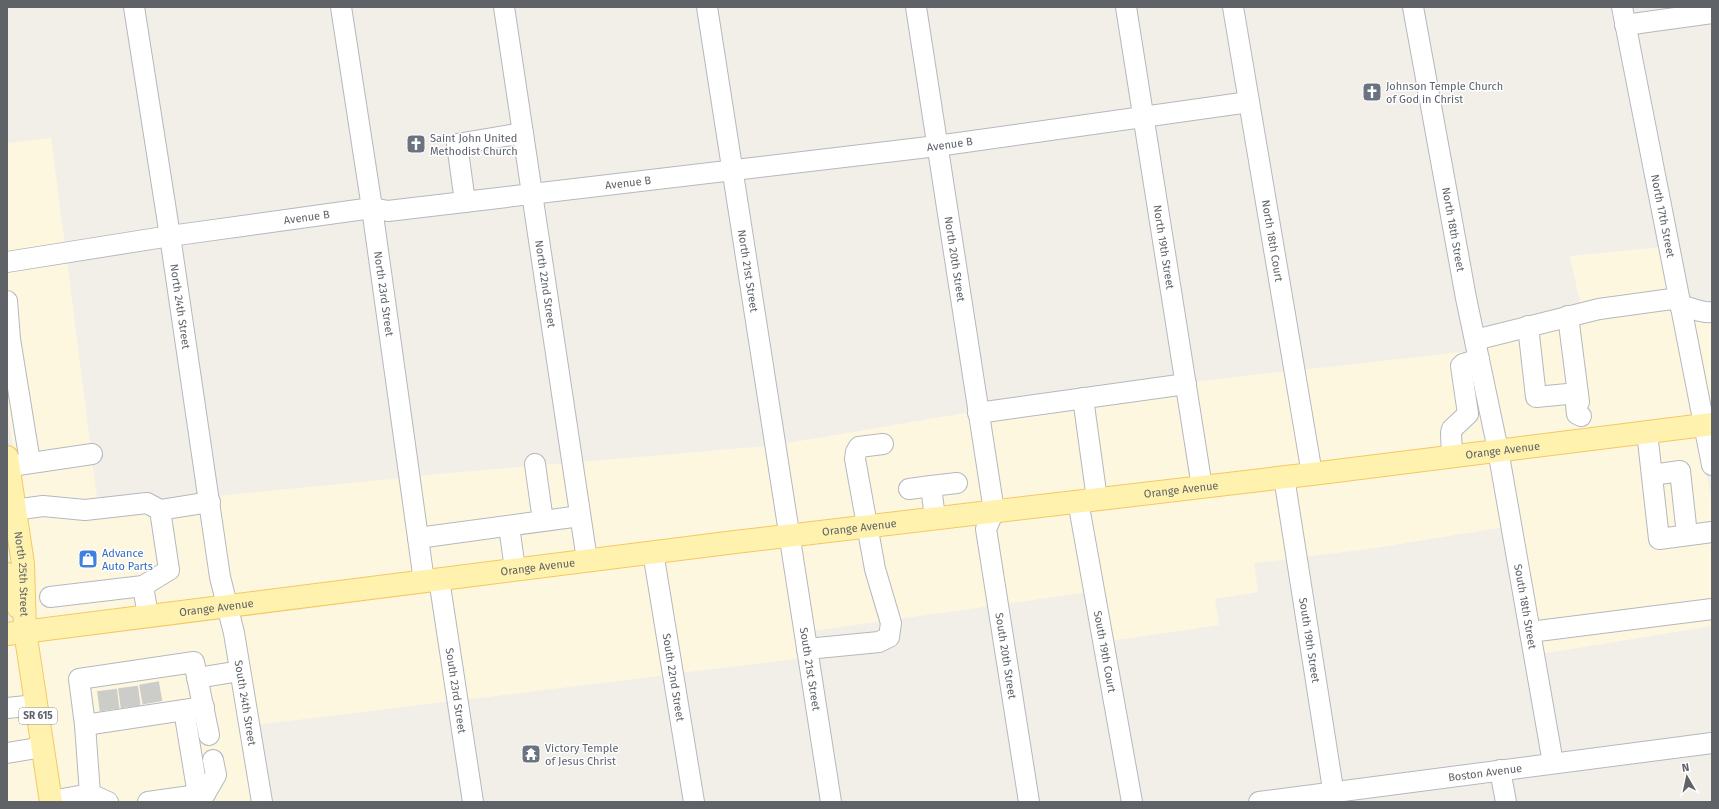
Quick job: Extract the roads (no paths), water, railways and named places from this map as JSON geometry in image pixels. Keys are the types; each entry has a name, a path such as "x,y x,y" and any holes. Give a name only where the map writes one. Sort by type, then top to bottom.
{"main road":[{"name":"Orange Avenue","path":"16,632 790,535 1312,474 1708,425"},
{"name":"North 25th Street","path":"8,462 11,510 24,564 16,632"},
{"name":"North 25th Street","path":"7,574 16,632"},
{"name":"SR 615","path":"16,632 36,705 51,802"}],"street":[{"name":"North 24th Street","path":"134,7 170,236 220,577 227,605"},
{"name":"North 23rd Street","path":"341,7 372,208 418,538 432,580"},
{"name":"North 22nd Street","path":"504,7 587,560"},
{"name":"North 21st Street","path":"707,7 731,170 790,535"},
{"name":"North 20th Street","path":"916,7 994,511"},
{"name":"North 19th Street","path":"1126,7 1142,118 1202,487"},
{"name":"North 18th Court","path":"1233,7 1312,474"},
{"name":"North 18th Street","path":"1413,7 1477,349 1498,450"},
{"path":"1623,16 1712,13"},
{"name":"North 17th Street","path":"1623,16 1680,302 1708,425 1712,465"},
{"name":"Avenue B","path":"7,262 170,236 372,208 388,211 937,146 1249,102"},
{"path":"465,202 457,144 522,133"},
{"path":"7,301 9,339 30,462"},
{"path":"1452,456 1452,429 1468,414 1461,366 1477,349 1528,326 1622,305 1680,302 1700,312 1712,312"},
{"path":"1568,316 1585,440"},
{"path":"1528,326 1536,397 1579,404"},
{"path":"978,413 1186,384"},
{"name":"South 19th Court","path":"1083,398 1088,500 1132,802"},
{"path":"1648,432 1659,539 1712,532"},
{"path":"807,649 879,642 889,637 891,623 879,587 855,459 856,452 860,447 883,444"},
{"name":"South 18th Street","path":"1498,450 1553,763"},
{"path":"8,462 30,462 92,454"},
{"path":"535,464 543,521"},
{"path":"1652,475 1680,471 1687,535"},
{"name":"South 19th Street","path":"1284,477 1335,797"},
{"path":"909,489 957,483"},
{"path":"931,486 935,518"},
{"path":"11,510 43,506 85,510 147,503 160,510 210,502"},
{"path":"50,597 143,586 169,570 160,510"},
{"name":"South 20th Street","path":"994,511 986,529 1029,802"},
{"path":"418,538 580,516"},
{"path":"509,526 515,569"},
{"name":"South 21st Street","path":"790,535 831,802"},
{"name":"South 22nd Street","path":"653,552 694,802"},
{"name":"South 23rd Street","path":"432,580 473,802"},
{"path":"143,586 148,616"},
{"name":"South 24th Street","path":"227,605 234,633 262,802"},
{"path":"1530,632 1712,609"},
{"path":"90,794 85,725 79,679 106,683 127,680 148,676 194,662 209,735"},
{"path":"198,678 240,671"},
{"path":"7,708 36,705"},
{"path":"85,725 111,717 153,710 184,710 204,708"},
{"path":"184,710 204,797"},
{"name":"Boston Avenue","path":"1259,802 1335,797 1500,770 1712,743"},
{"path":"7,753 43,747"},
{"path":"204,797 216,775 213,760"},
{"path":"1500,770 1506,802"},
{"path":"51,802 90,794 108,802"},
{"path":"148,802 204,797"}],"tunnel":[{"path":"149,683 153,706"},
{"path":"128,687 131,709"},
{"path":"107,690 110,713"}],"place":[{"name":"Johnson Temple Church of God in Christ","path":"1372,92"},
{"name":"Saint John United Methodist Church","path":"416,144"},
{"name":"Advance Auto Parts","path":"88,559"},
{"name":"Victory Temple of Jesus Christ","path":"531,754"}]}
